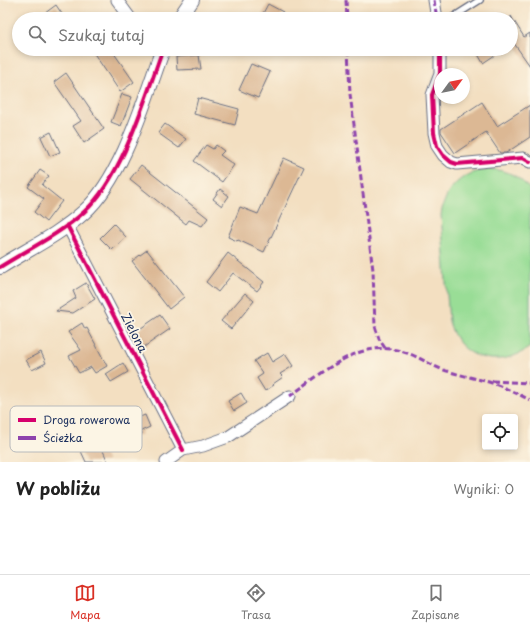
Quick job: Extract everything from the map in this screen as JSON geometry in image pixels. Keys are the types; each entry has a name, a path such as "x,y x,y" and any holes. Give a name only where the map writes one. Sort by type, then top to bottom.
{"street":[{"path":"117,0 126,12"},
{"path":"184,12 192,0"},
{"path":"434,0 436,12"},
{"path":"0,267 67,225 84,212 99,197 117,166 134,127 160,56"},
{"path":"440,56 440,74 432,95 434,133 437,146 443,155 451,162 461,164 523,158 530,162"},
{"name":"Zielona","path":"67,225 182,450"},
{"path":"166,462 182,450 203,446 228,437 290,396"}],"lane":[{"path":"461,12 480,0"}],"green space":[{"path":"491,169 503,171 513,175 522,181 530,190 530,347 518,354 506,358 494,359 482,357 461,345 454,334 449,321 441,215 447,196 457,182 472,173"}],"building":[{"path":"268,4 283,12 264,12"},
{"path":"56,5 61,12 46,12"},
{"path":"518,27 524,37 530,33 530,66 518,49"},
{"path":"96,56 116,56 134,82 120,92"},
{"path":"199,56 201,69 177,70 176,57"},
{"path":"479,56 494,56 483,63"},
{"path":"251,64 270,72 258,98 239,90"},
{"path":"66,73 104,129 84,143 73,126 81,121 54,82"},
{"path":"122,94 132,97 121,126 111,122"},
{"path":"198,98 239,109 235,125 194,114"},
{"path":"482,102 497,126 530,105 530,137 506,153 500,153 486,132 455,153 441,132 441,129"},
{"path":"165,124 186,139 179,148 158,133"},
{"path":"51,132 60,152 50,156 41,137"},
{"path":"206,145 213,149 216,145 224,151 220,155 234,165 222,182 194,161"},
{"path":"284,158 304,167 264,252 228,237 240,207 258,214"},
{"path":"141,165 208,218 202,226 189,220 186,224 130,179"},
{"path":"40,170 49,176 42,185 62,201 46,222 34,212 44,199 28,187"},
{"path":"220,189 229,196 222,206 213,199"},
{"path":"114,224 126,237 112,250 100,238"},
{"path":"147,250 184,297 169,309 132,261"},
{"path":"228,253 264,282 257,291 233,273 218,292 206,282"},
{"path":"86,283 95,299 73,313 56,311 76,298 73,291"},
{"path":"245,293 254,301 231,329 221,321"},
{"path":"160,315 170,329 141,349 131,335"},
{"path":"82,323 85,329 87,328 107,366 95,373 91,367 79,373 69,356 81,350 68,332"},
{"path":"41,352 46,363 32,370 26,360"},
{"path":"267,353 272,362 285,354 293,366 280,374 283,377 265,391 257,378 263,374 254,361"},
{"path":"123,363 128,372 111,382 106,374"},
{"path":"241,393 247,403 234,411 228,401"},
{"path":"145,415 150,427 142,431 142,416"},
{"path":"81,452 104,452 108,462 86,462"}],"marked path":[{"path":"346,0 347,12"},
{"path":"434,0 436,12"},
{"path":"348,56 350,94 373,270 375,326 379,339 385,348"},
{"path":"290,396 330,367 344,359 374,349 390,349 407,353 446,371 496,385 530,400"},
{"path":"492,381 530,383"}],"cycle path":[{"path":"0,267 75,220 98,197 110,179 131,136 160,56"},
{"path":"440,56 440,74 432,95 434,133 437,146 443,155 451,162 457,164 523,158 530,162"},
{"path":"67,225 183,450"}]}
